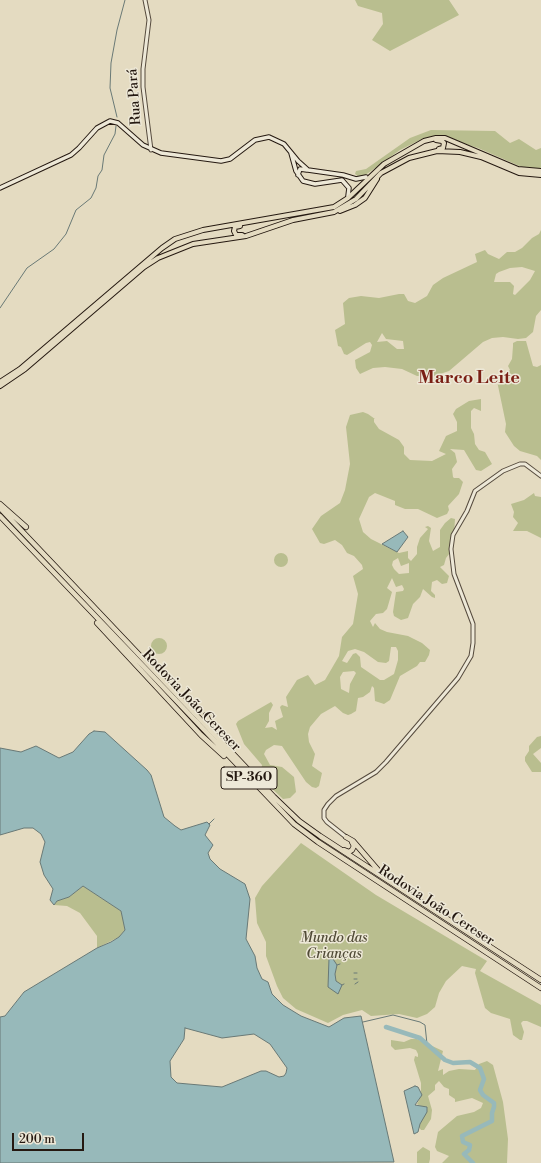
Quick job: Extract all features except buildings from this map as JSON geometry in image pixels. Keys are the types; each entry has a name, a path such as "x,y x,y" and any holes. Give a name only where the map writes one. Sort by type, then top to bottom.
{"highway":[{"path":"0,506 26,528"},
{"name":"Rodovia João Cereser","path":"0,506 6,515 226,746 291,813 309,829 541,980"},
{"name":"Rodovia João Cereser","path":"1,518 282,812 306,833 541,988"},
{"path":"206,715 210,726 226,746"},
{"path":"338,848 349,852 354,848 354,844 346,836"},
{"path":"346,836 353,841 388,881"}],"main road":[{"path":"0,188 71,155 97,128 107,121 118,123 143,145 152,150 161,153 221,161 230,159 255,140 269,137 279,140 308,170"},
{"path":"299,214 331,206 348,196 366,177 384,162 424,141 441,138 456,142 518,169 541,171"},
{"path":"0,382 20,369 162,248 175,239 203,230 330,208 344,202 394,157 430,141 438,140 444,144 442,148 420,152 403,158 389,166 356,199 344,207 332,212"},
{"path":"291,152 298,175 303,181 311,184 342,180 350,188 348,196"},
{"path":"0,386 25,369 144,267 171,251 193,244 246,236 293,220 350,208 365,198 381,173 409,158 430,152 466,152 519,173 541,175"},
{"path":"298,175 300,169 343,175 356,179 366,177"},
{"path":"291,215 236,227 234,231 238,235 245,234 288,219 330,211 356,199"}],"street":[{"name":"Rua Pará","path":"145,0 149,20 143,70 143,87 152,150"},
{"path":"346,836 324,818 324,810 328,804 336,796 376,772 386,762 458,678 470,656 473,643 473,624 454,574 451,549 453,535 467,511 475,491 498,474 520,464 525,464 541,476"}],"green space":[{"path":"355,0 449,0 459,15 390,51 372,40 383,24 382,13 358,6"},
{"path":"431,130 495,131 510,143 519,139 536,150 541,148 541,170 524,168 478,148 437,135 422,139 400,150 364,176 359,177 355,174 356,171 366,169 410,138"},
{"path":"541,230 541,310 536,316 533,332 526,338 492,338 483,342 449,371 434,376 417,376 402,369 385,367 373,368 360,374 356,368 355,360 370,352 372,345 370,342 347,355 344,354 341,347 338,346 335,330 345,324 343,303 349,298 361,296 379,298 404,294 408,301 415,303 427,296 433,285 443,278 477,262 475,254 485,250 488,254 499,259 507,252 515,252 522,248 532,238 539,234","holes":["522,267 535,271 530,280 515,295 513,294 514,286 510,282 494,282 496,274 499,272 510,268","382,333 386,339 403,341 404,349 397,349 387,341 377,342"]},
{"path":"517,341 526,341 533,366 537,367 541,365 541,460 537,456 520,451 514,446 505,432 506,424 497,381 510,370 508,366 512,359 513,343"},
{"path":"481,399 481,411 474,408 471,411 471,428 474,434 475,444 479,450 485,452 492,464 481,471 476,470 464,450 450,449 455,453 457,462 452,469 453,477 459,478 463,482 459,494 448,506 449,510 447,514 437,518 418,509 405,509 395,505 395,501 375,493 369,497 359,519 363,532 371,539 399,553 408,551 408,558 411,561 417,554 417,547 420,538 428,529 425,527 428,526 431,528 429,541 433,551 440,547 440,530 451,518 455,519 453,549 446,558 444,565 440,567 449,576 447,583 442,584 437,580 432,582 431,591 435,595 435,598 423,589 420,597 413,604 408,618 401,620 394,616 393,612 396,592 403,591 404,589 402,585 396,587 392,578 387,588 392,592 387,609 383,613 376,614 370,621 373,627 375,623 380,629 387,632 408,636 422,643 430,650 429,655 425,662 420,662 417,666 400,676 390,700 384,704 375,701 374,688 372,686 370,692 363,697 358,698 356,711 351,714 348,715 343,713 335,706 321,714 310,727 308,734 309,742 315,754 312,766 322,773 319,786 316,788 312,787 306,782 282,746 274,745 266,750 264,754 270,765 282,767 294,777 296,792 290,798 283,799 263,780 261,776 262,765 244,744 236,724 238,721 271,702 273,705 269,713 269,721 265,728 272,727 277,730 275,721 283,717 280,707 282,705 288,707 286,697 297,680 308,675 315,685 325,680 339,656 342,637 353,624 358,594 353,576 363,569 362,565 354,556 347,553 342,545 335,540 324,544 320,543 312,529 321,516 340,503 345,490 350,464 346,427 350,415 363,412 375,419 374,422 379,429 399,440 404,447 404,454 410,460 432,461 446,454 439,451 446,436 457,431 457,422 453,414 456,409 469,401","holes":["398,558 401,566 409,563 409,573 399,574 394,569 392,565 393,561","391,647 396,647 398,651 398,660 394,674 384,680 380,680 361,667 360,657 356,653 353,654 347,663 342,661 348,651 355,649 364,652 378,662 386,663 389,661","354,671 356,673 350,684 349,693 341,689 340,677 343,672"]},
{"path":"534,493 535,496 541,497 541,538 527,531 513,531 518,523 513,517 514,512 511,504 524,500"},
{"path":"278,553 284,553 288,557 288,563 284,567 278,567 274,563 274,557"},
{"path":"159,638 166,643 167,646 162,653 159,654 152,649 151,646 156,639"},
{"path":"541,736 541,748 533,754 541,763 541,772 532,772 525,761 525,757 529,751 529,746 537,737"},
{"name":"Mundo das Crianças","path":"301,843 376,895 487,961 480,971 541,1005 541,1027 527,1021 523,1021 521,1023 524,1032 522,1040 513,1035 510,1019 491,1013 485,1008 475,973 476,969 462,966 446,981 439,993 435,1007 427,1014 417,1018 399,1014 371,1016 362,1010 343,1015 328,1023 296,1009 283,998 277,986 266,956 266,942 257,923 255,898 262,886"},
{"path":"83,886 121,911 123,917 125,930 119,937 97,948 97,936 80,913 67,906 54,905 57,901 69,897"},
{"path":"411,1039 417,1039 443,1051 438,1071 443,1069 443,1075 449,1071 459,1069 475,1070 479,1064 487,1061 493,1065 503,1102 508,1139 507,1163 442,1163 449,1156 437,1151 435,1147 438,1132 457,1116 474,1112 481,1108 483,1103 472,1098 455,1102 455,1099 449,1095 449,1089 444,1087 439,1081 435,1085 435,1090 428,1096 432,1110 431,1119 424,1130 421,1130 419,1127 424,1108 417,1104 421,1096 421,1083 414,1060 415,1056 418,1057 418,1054 416,1050 410,1048 395,1050 391,1046 391,1040 404,1042"},
{"path":"423,1147 430,1151 429,1163 417,1163 417,1152"}],"water":[{"path":"403,531 408,537 397,552 382,544"},
{"path":"94,731 105,732 147,770 151,775 164,817 175,826 181,830 207,822 210,825 205,835 213,845 208,853 210,859 220,869 245,884 250,899 246,939 255,956 257,968 262,979 268,982 272,994 283,1005 301,1016 329,1027 344,1018 361,1016 394,1162 0,1163 0,1017 5,1016 24,992 97,948 111,942 119,937 125,930 121,911 83,886 69,897 57,901 54,905 50,900 53,889 44,875 40,862 45,842 41,834 33,828 24,828 0,835 0,748 21,752 36,746 59,758 73,752 89,734","holes":["185,1028 222,1038 254,1034 270,1044 287,1068 286,1073 284,1076 279,1077 266,1071 261,1071 222,1087 177,1083 171,1077 170,1061 184,1039"]},
{"path":"329,959 333,959 337,965 335,974 336,981 342,985 338,994 328,987"},
{"path":"415,1086 418,1087 422,1095 415,1105 427,1107 427,1112 420,1124 418,1132 414,1134 404,1091"}],"waterway":[{"path":"117,117 110,88 111,63 117,30 125,0"},
{"path":"0,308 27,268 54,249 66,234 76,210 91,198 96,188 98,176 102,170 104,155 115,134 116,126"},
{"path":"209,824 214,819"},
{"path":"363,1022 393,1015 420,1022 425,1025 427,1044"},
{"path":"386,1027 420,1038 445,1060 453,1063 470,1062 480,1068 484,1079 480,1090 483,1095 494,1103 494,1107 492,1121 462,1136 463,1142 470,1145 469,1150 464,1154 473,1163"}],"district":[{"name":"Marco Leite","path":"469,379"}]}
